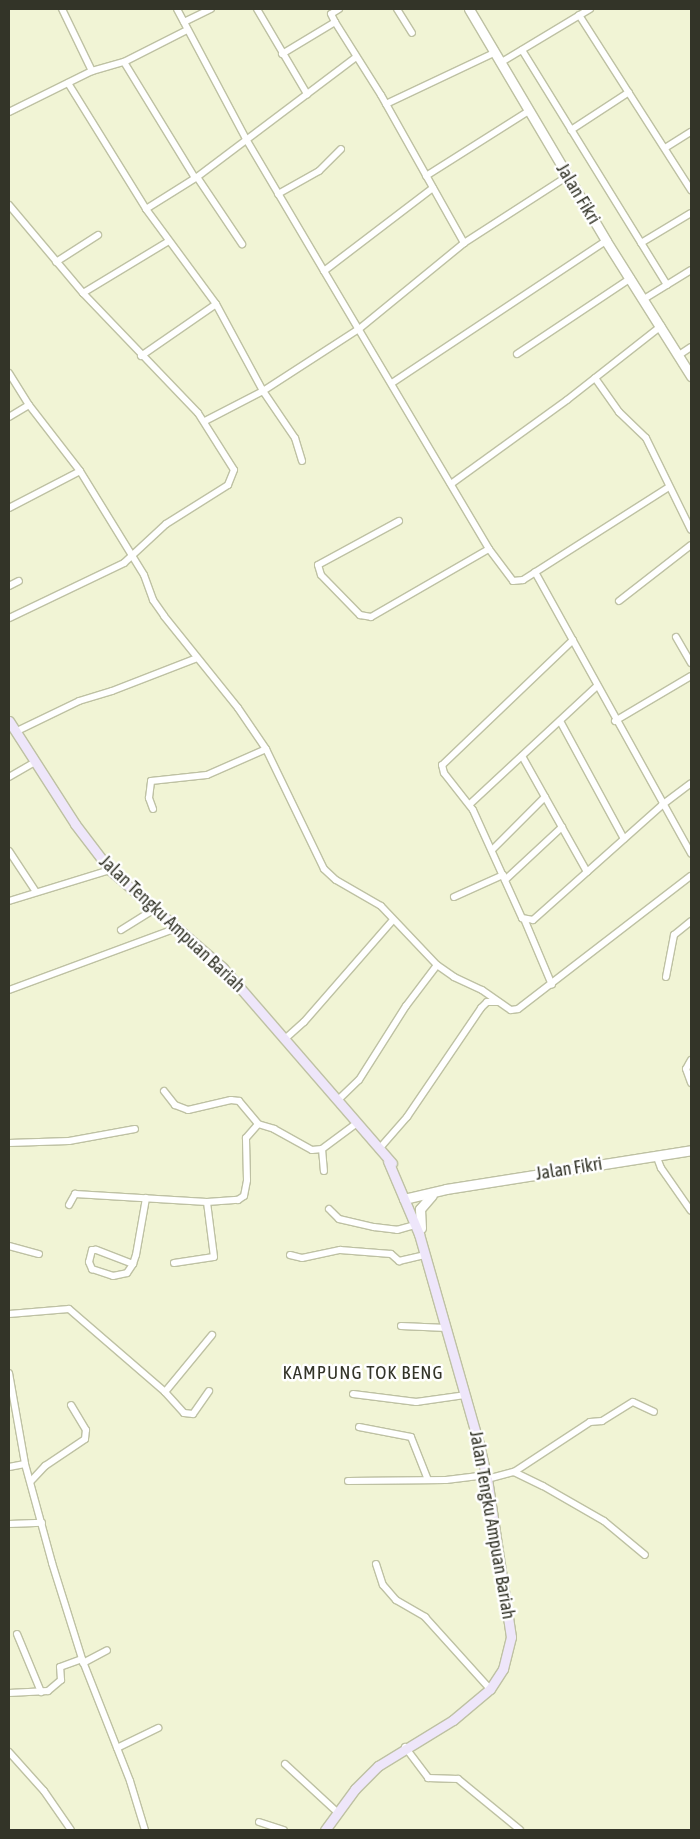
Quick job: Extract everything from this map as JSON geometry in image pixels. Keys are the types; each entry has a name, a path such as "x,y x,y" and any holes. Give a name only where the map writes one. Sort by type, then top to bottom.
{"main road":[{"name":"Jalan Tengku Ampuan Bariah","path":"9,721 110,870 154,909 179,927 223,968 286,1038 388,1161 396,1168 418,1229 447,1328 487,1477 511,1621 509,1655 490,1689 453,1720 405,1747 378,1766 325,1830"}],"street":[{"path":"62,9 92,71"},
{"path":"177,9 246,139 278,194 490,549 513,581 523,580 669,487"},
{"path":"184,22 211,9"},
{"path":"256,9 307,94"},
{"path":"339,9 329,11 356,58 386,104 464,242"},
{"path":"397,9 412,33"},
{"path":"500,63 590,9"},
{"name":"Jalan Fikri","path":"473,10 494,53 606,241 691,376"},
{"path":"579,15 691,190"},
{"path":"282,54 335,22"},
{"path":"9,112 92,71 124,62 187,30"},
{"path":"522,50 667,285"},
{"path":"386,104 494,53"},
{"path":"146,209 196,178 356,58"},
{"path":"124,62 196,178 242,244"},
{"path":"68,83 146,209 216,304 263,391 295,438 302,460"},
{"path":"571,130 629,92"},
{"path":"426,176 529,111"},
{"path":"665,148 691,132"},
{"path":"278,194 319,171 341,149"},
{"path":"205,421 263,391 358,329 464,242 568,176"},
{"path":"324,271 434,188"},
{"path":"9,205 83,293 205,421 232,464 232,480 166,524 115,569 9,618"},
{"path":"641,243 691,213"},
{"path":"56,262 98,235"},
{"path":"83,293 169,241"},
{"path":"392,383 606,241"},
{"path":"644,299 691,270"},
{"path":"517,354 630,278"},
{"path":"141,356 216,304"},
{"path":"451,484 595,378 661,326"},
{"path":"679,355 691,347"},
{"path":"9,373 29,405 80,471 130,557 144,575 153,600 266,749 324,870 336,880 375,902 437,964 454,977 482,990 511,1010 518,1009 552,985 638,914 691,876"},
{"path":"595,378 619,412 646,438 691,530"},
{"path":"9,417 29,405"},
{"path":"9,508 80,471"},
{"path":"400,520 318,565 321,575 360,615 371,616 490,549"},
{"path":"619,601 691,545"},
{"path":"536,572 615,721 691,854"},
{"path":"9,586 19,581"},
{"path":"676,637 691,663"},
{"path":"552,985 525,921 470,804 444,773 442,765 573,640"},
{"path":"15,732 79,701 112,691 197,658"},
{"path":"615,721 691,676"},
{"path":"470,804 597,686"},
{"path":"560,721 624,839"},
{"path":"153,810 149,798 151,781 207,775 266,749"},
{"path":"522,756 587,872"},
{"path":"9,776 35,762"},
{"path":"525,921 533,920 662,805 691,783"},
{"path":"492,850 545,797"},
{"path":"454,896 504,877 562,827"},
{"path":"9,851 36,892"},
{"path":"9,901 110,870"},
{"path":"121,930 154,909"},
{"path":"286,1038 304,1022 393,920"},
{"path":"666,977 674,934 691,921"},
{"path":"9,990 179,927"},
{"path":"338,1100 359,1080 406,1006 437,964"},
{"path":"481,1008 482,990"},
{"path":"379,1149 407,1117 481,1008 487,1002 501,1002"},
{"path":"691,1060 686,1069 691,1083"},
{"path":"164,1091 175,1105 188,1110 231,1100 239,1101 258,1124 287,1135 304,1147 322,1149 357,1123"},
{"path":"69,1205 75,1194 207,1202 238,1200 244,1196 247,1180 246,1138 258,1124"},
{"path":"9,1143 69,1141 135,1129"},
{"path":"322,1149 324,1171"},
{"name":"Jalan Fikri","path":"407,1196 656,1154 691,1150"},
{"path":"656,1154 661,1168 691,1211"},
{"name":"Jalan Fikri","path":"407,1196 434,1193 446,1189"},
{"path":"329,1209 339,1219 374,1227 398,1230 418,1229 420,1209 424,1201 434,1193"},
{"path":"133,1264 96,1250 92,1250 89,1262 92,1269 118,1276 127,1274 133,1264 146,1198"},
{"path":"174,1263 214,1257 207,1202"},
{"path":"9,1246 39,1254"},
{"path":"290,1255 302,1258 348,1251 391,1254 399,1261 425,1255"},
{"path":"9,1314 69,1309 189,1414 193,1414 209,1391"},
{"path":"401,1326 447,1328"},
{"path":"165,1392 212,1335"},
{"path":"9,1373 11,1402 25,1464 83,1661 118,1748 145,1830"},
{"path":"353,1394 416,1402 465,1395"},
{"path":"348,1481 487,1477 514,1472 590,1422 602,1421 632,1402 654,1412"},
{"path":"31,1481 45,1466 85,1439 86,1430 71,1405"},
{"path":"359,1427 410,1437 428,1480"},
{"path":"9,1468 25,1464"},
{"path":"514,1472 604,1521 645,1555"},
{"path":"9,1524 42,1523"},
{"path":"376,1564 383,1585 396,1600 425,1617 490,1689"},
{"path":"17,1634 41,1692"},
{"path":"9,1693 41,1692 60,1682 60,1667 83,1661 107,1650"},
{"path":"118,1748 158,1728"},
{"path":"405,1747 428,1778 458,1779 520,1830"},
{"path":"9,1752 44,1791 71,1830"},
{"path":"285,1764 338,1812"},
{"path":"259,1822 284,1830"}],"district":[{"name":"KAMPUNG TOK BENG","path":"363,1373"}]}
